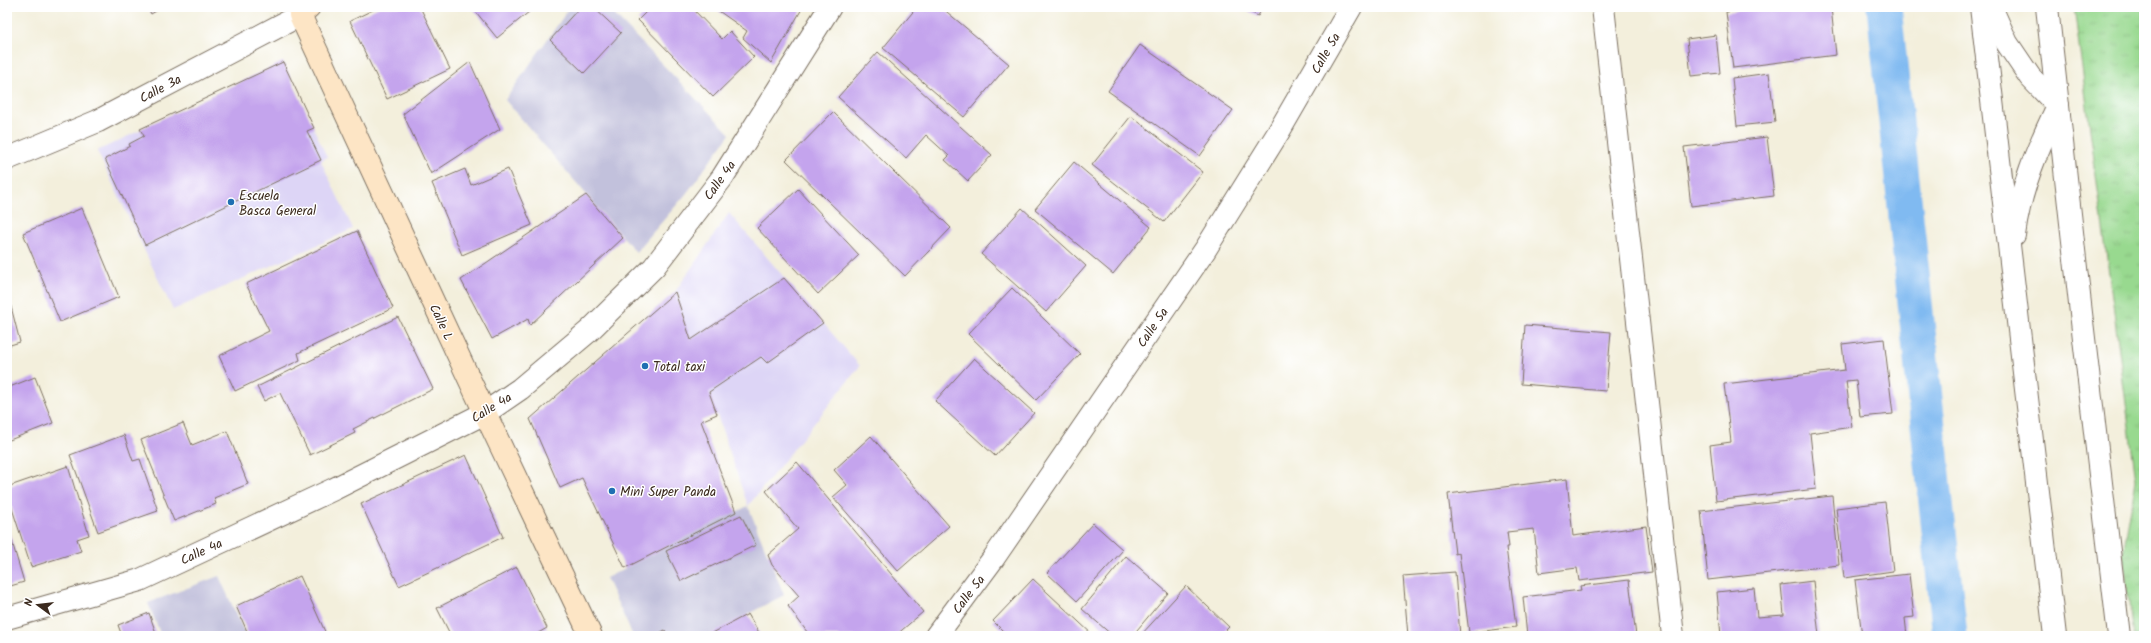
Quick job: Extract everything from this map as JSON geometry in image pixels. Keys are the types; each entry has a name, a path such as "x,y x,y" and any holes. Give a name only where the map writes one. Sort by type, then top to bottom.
{"street":[{"name":"Calle 4a","path":"7,618 140,580 334,488 484,413 520,389 589,331 654,267 722,178 830,7"},
{"name":"Calle 5a","path":"936,636 993,559 1205,250 1278,133 1351,7"},
{"path":"1603,7 1673,636"},
{"path":"1981,7 2055,636"},
{"path":"1990,7 2007,43 2026,71 2058,106"},
{"path":"2047,7 2080,313 2119,636"},
{"name":"Calle L","path":"301,10 484,413 591,636"},
{"name":"Calle 3a","path":"7,159 98,120 301,10"},
{"path":"2011,261 2016,220 2026,181 2040,143 2058,106"}],"shaded area":[{"path":"570,7 607,7 730,134 686,194 636,252 505,100"},
{"name":"Escuela Basca General","path":"283,62 327,157 321,161 353,229 173,310 97,151"},
{"path":"729,213 860,366 748,506 675,292"},
{"path":"748,506 784,595 706,636 633,636 606,578"},
{"path":"219,576 246,636 161,636 148,603"}],"green space":[{"path":"2074,7 2144,7 2144,636 2133,636 2123,553 2136,480"}],"building":[{"path":"147,7 163,7 151,14"},
{"path":"379,7 420,7 450,69 387,99 350,21"},
{"path":"472,7 535,7 497,38"},
{"path":"580,7 593,7 621,33 584,73 550,40"},
{"path":"651,7 691,7 722,39 730,31 754,57 713,97 638,20"},
{"path":"713,7 803,7 771,63 743,38 747,31"},
{"path":"917,7 941,7 1009,64 964,117 883,48"},
{"path":"1241,7 1263,7 1258,16"},
{"path":"1771,7 1831,7 1836,55 1733,68 1726,12"},
{"path":"1716,35 1720,73 1691,76 1687,39"},
{"path":"1140,45 1233,110 1200,156 1108,91"},
{"path":"878,52 992,155 968,181 945,160 949,156 926,135 906,158 838,97"},
{"path":"283,62 314,128 307,131 321,160 145,245 105,159 130,146 129,144 144,136 140,129"},
{"path":"470,62 500,129 431,174 403,114"},
{"path":"1769,73 1775,122 1737,126 1732,78"},
{"path":"833,112 951,228 905,276 786,160"},
{"path":"1131,116 1203,172 1164,222 1092,165"},
{"path":"1767,137 1774,196 1691,206 1684,147"},
{"path":"1074,162 1151,227 1113,274 1035,209"},
{"path":"465,169 471,185 508,169 532,225 462,255 432,183"},
{"path":"798,189 859,255 818,294 757,228"},
{"path":"586,195 623,238 530,325 528,319 492,339 461,280"},
{"path":"82,208 119,297 60,322 23,233"},
{"path":"1022,208 1086,266 1046,312 981,254"},
{"path":"357,231 393,308 298,353 300,360 235,391 219,356 269,331 246,284"},
{"path":"784,278 823,323 767,363 761,357 709,392 717,414 701,421 736,512 625,568 582,478 560,488 530,419 675,292 691,340"},
{"path":"1012,288 1080,354 1036,400 968,334"},
{"path":"7,291 20,342 7,346"},
{"path":"398,317 433,389 353,429 355,433 310,455 280,393 264,401 257,387"},
{"path":"1525,325 1611,332 1606,391 1521,384"},
{"path":"1884,339 1893,414 1860,417 1856,380 1846,381 1852,427 1810,433 1816,489 1716,501 1710,445 1731,442 1724,384 1845,370 1842,344"},
{"path":"974,358 1034,413 995,456 935,401"},
{"path":"35,377 53,423 7,441 7,388"},
{"path":"183,423 192,445 227,431 248,484 214,498 216,504 174,521 141,440"},
{"path":"124,435 133,461 140,459 158,511 98,532 70,455"},
{"path":"871,436 949,526 898,571 833,497 847,485 834,470"},
{"path":"466,455 503,537 399,586 361,504"},
{"path":"797,462 923,612 895,636 810,636 788,606 799,596 772,565 768,555 798,529 766,491"},
{"path":"68,466 89,535 77,539 81,551 31,567 7,493 7,487"},
{"path":"1567,479 1573,536 1646,526 1652,572 1579,581 1577,568 1539,573 1534,529 1507,532 1509,547 1506,547 1516,627 1469,633 1459,553 1455,554 1448,494"},
{"path":"1832,496 1839,565 1708,580 1701,511"},
{"path":"1885,502 1893,571 1844,578 1836,508"},
{"path":"741,515 756,545 681,581 666,551"},
{"path":"1093,523 1123,550 1077,601 1047,573"},
{"path":"7,525 24,582 7,587"},
{"path":"1126,556 1168,593 1132,636 1113,636 1082,609"},
{"path":"517,567 547,628 533,636 451,636 437,608"},
{"path":"1455,572 1460,636 1408,636 1403,576"},
{"path":"1909,574 1914,617 1905,618 1907,636 1862,636 1855,580"},
{"path":"300,576 327,636 249,636 236,606"},
{"path":"1033,579 1094,636 1008,636 993,621"},
{"path":"1629,580 1636,636 1527,636 1523,597 1581,590 1580,586"},
{"path":"1813,581 1819,636 1721,636 1717,592 1754,588 1757,617 1784,615 1781,585"},
{"path":"1186,586 1229,627 1220,636 1140,636"},
{"path":"149,613 157,636 122,636 118,625"},
{"path":"748,614 761,636 707,636"},
{"path":"665,630 667,636 654,636"}],"waterway":[{"path":"1884,7 1950,636"}],"place":[{"name":"Escuela Basca General","path":"231,202"},
{"name":"Total taxi","path":"645,366"},
{"name":"Mini Super Panda","path":"612,491"}]}
